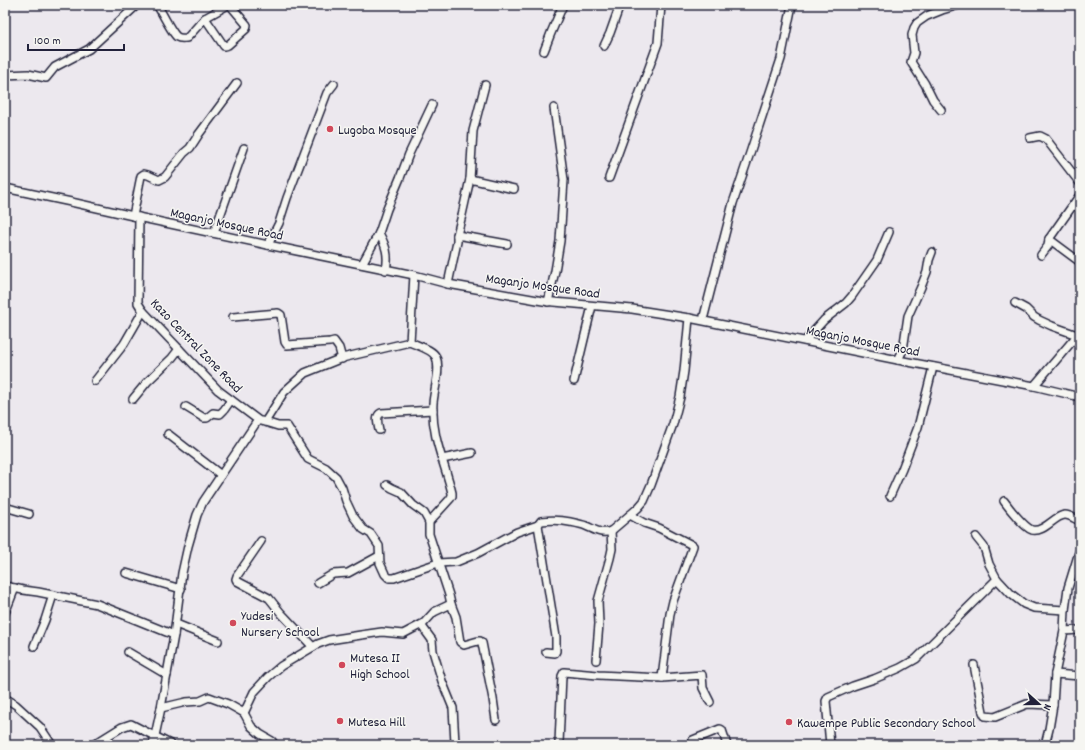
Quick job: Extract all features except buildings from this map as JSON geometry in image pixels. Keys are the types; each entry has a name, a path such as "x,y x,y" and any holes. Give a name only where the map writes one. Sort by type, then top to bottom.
{"street":[{"path":"5,75 28,74 46,78 55,67 89,49 137,5"},
{"path":"157,5 177,37 187,38 205,18 229,5 247,27 228,45 224,46 205,18"},
{"path":"544,51 563,5"},
{"path":"604,46 620,5"},
{"path":"610,178 658,44 661,5"},
{"path":"704,316 733,202 780,59 792,5"},
{"path":"941,110 932,100 925,84 910,62 914,53 912,35 917,23 927,16 958,5"},
{"name":"Kazo Central Zone Road","path":"237,83 190,148 165,177 159,180 144,174 141,176 136,217 138,303 143,311 218,390 258,420"},
{"path":"268,245 279,223 327,93 334,84"},
{"path":"448,284 457,242 457,235 470,179 473,131 485,85"},
{"path":"362,264 379,233 409,154 432,105"},
{"path":"548,302 560,241 564,180 564,171 554,108"},
{"path":"1030,138 1040,136 1046,138 1080,183"},
{"path":"214,233 244,148"},
{"path":"470,179 514,189"},
{"name":"Maganjo Mosque Road","path":"5,188 414,275 448,284 548,302 632,309 689,318 1034,386 1080,397"},
{"path":"1041,256 1048,246 1049,239 1080,195"},
{"path":"804,341 824,320 846,304 877,260 889,232"},
{"path":"379,233 387,252 386,270"},
{"path":"457,235 507,244"},
{"path":"1049,239 1080,262"},
{"path":"898,360 903,350 908,316 921,287 932,252"},
{"path":"410,342 414,275"},
{"path":"1015,303 1026,309 1039,320 1052,326 1078,333 1034,386"},
{"path":"574,381 592,306"},
{"path":"95,381 124,344 143,311"},
{"path":"233,317 275,313 281,314 285,342 287,345 334,341 342,359"},
{"path":"153,745 176,624 182,573 197,515 202,502 258,420 278,426 287,426 308,459 326,468 336,477 353,516 363,529 371,534 379,546 380,563 385,574 389,578 394,578 438,563 456,562 478,553 517,532 538,525 541,521 547,520 570,522 606,533 630,515 644,501 651,484 673,424 680,396 689,318"},
{"path":"265,422 284,392 305,373 342,359 410,342 433,352 437,360 433,421 437,445 452,491 452,496 429,522"},
{"path":"133,399 147,382 172,358 179,349"},
{"path":"890,496 918,427 933,367"},
{"path":"186,407 204,418 207,418 213,414 220,414 231,400"},
{"path":"378,430 377,417 381,413 433,410"},
{"path":"168,434 221,475"},
{"path":"442,460 472,453"},
{"path":"387,485 401,492 424,513 429,522 429,534 450,595 451,604 456,617 460,642 464,645 478,641 482,643 496,720"},
{"path":"1004,501 1031,530 1042,528 1062,515 1080,520"},
{"path":"5,507 29,514"},
{"path":"630,515 693,546 673,601 662,678"},
{"path":"538,525 556,637 555,653 546,652"},
{"path":"596,660 599,624 598,601 612,549 610,531"},
{"path":"976,537 984,547 989,564 997,579 1011,594 1024,604 1034,608 1065,610"},
{"path":"261,541 236,579 237,581 269,598 313,647"},
{"path":"1045,745 1053,705 1055,674 1064,631 1068,588 1080,549"},
{"path":"318,583 332,574 348,573 379,556"},
{"path":"126,573 180,589"},
{"path":"830,745 826,701 828,696 874,679 900,668 916,659 997,579"},
{"path":"5,586 97,604 174,635"},
{"path":"5,613 15,588"},
{"path":"34,646 46,620 53,595"},
{"path":"244,713 254,692 268,677 282,666 313,647 329,640 360,635 382,632 403,634 424,624 434,612 451,604"},
{"path":"176,624 218,641"},
{"path":"421,625 432,640 433,651 442,681 453,708 455,743"},
{"path":"1064,631 1080,630"},
{"path":"128,652 167,675"},
{"path":"974,665 985,716 995,717 1027,704 1053,705"},
{"path":"559,743 562,676 564,672 662,678 702,675 703,688 710,702"},
{"path":"1055,674 1080,676"},
{"path":"161,708 186,702 200,701 208,697 228,704 244,713 251,726 260,734 272,741 275,745"},
{"path":"5,698 16,705 40,727 52,745"},
{"path":"93,745 122,727 131,724 172,745"},
{"path":"693,740 722,730 727,745"}],"place":[{"name":"Lugoba Mosque","path":"330,129"},
{"name":"Yudesi Nursery School","path":"233,623"},
{"name":"Mutesa II High School","path":"342,665"},
{"name":"Mutesa Hill","path":"340,721"},
{"name":"Kawempe Public Secondary School","path":"789,722"}]}
